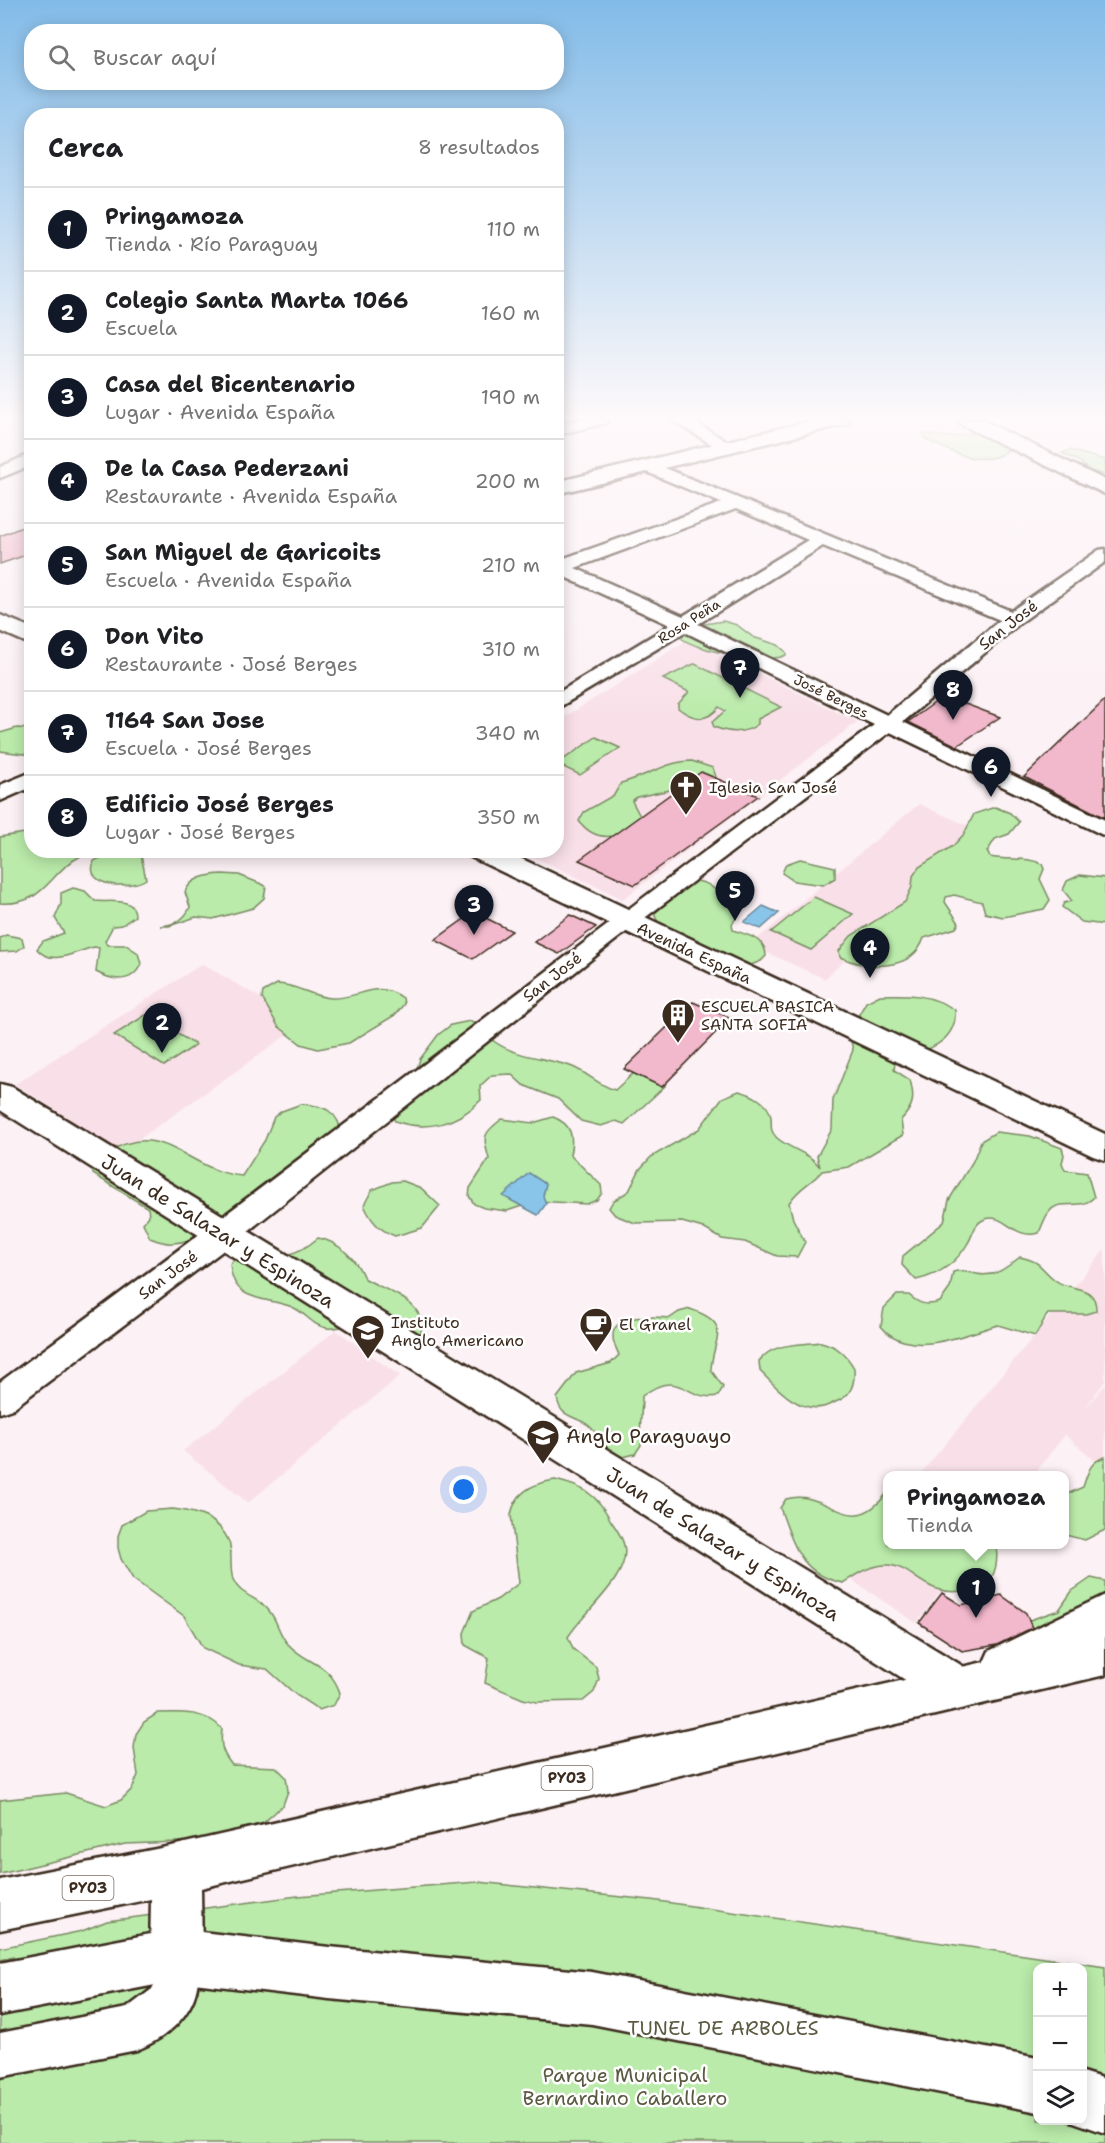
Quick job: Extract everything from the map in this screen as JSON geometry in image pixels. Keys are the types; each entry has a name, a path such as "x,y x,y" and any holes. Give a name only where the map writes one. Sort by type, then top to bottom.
{"main road":[{"name":"Avenida España","path":"496,858 1105,1148"},
{"name":"Juan de Salazar y Espinoza","path":"0,1095 222,1235 958,1688"},
{"path":"958,1688 1105,1615"},
{"name":"PY03","path":"0,1905 176,1869 1105,1655"},
{"path":"176,1869 176,1955"},
{"path":"0,1989 176,1955 329,1973 592,1998 1033,2084"},
{"path":"1087,2100 1105,2106"}],"street":[{"path":"564,565 689,520"},
{"path":"777,520 1013,619"},
{"name":"Rosa Peña","path":"564,694 822,539"},
{"name":"San José","path":"0,1400 222,1235 626,920 888,724 1013,619 1105,554"},
{"name":"José Berges","path":"564,570 684,624 1105,829"},
{"path":"0,794 24,782"},
{"path":"0,2055 137,2028 167,2004 178,1985 176,1955"}],"shaded area":[{"path":"689,639 857,722 623,899 536,858 564,858 564,718"},
{"path":"919,804 982,832 825,979 750,945"},
{"path":"202,964 304,1023 121,1152 15,1084"},
{"path":"1105,1249 1105,1381 1085,1408 1105,1385 1105,1469 1065,1435 1036,1471 923,1471"},
{"path":"336,1330 400,1376 248,1503 183,1451"},
{"path":"883,1547 883,1549 975,1549 916,1623 838,1571"}],"green space":[{"path":"723,621 737,625 753,637 778,645 786,652 786,655 765,658 733,655 702,648 681,638 680,628"},
{"path":"694,664 781,707 758,719 758,724 753,728 736,732 714,727 712,722 725,711 719,707 704,717 689,715 678,708 678,704 689,692 663,679"},
{"path":"24,728 24,754 0,751 0,733"},
{"path":"596,737 620,748 580,775 564,767 564,759"},
{"path":"692,761 713,768 716,777 713,781 637,797 632,801 642,820 627,831 618,835 602,836 586,829 579,821 584,812 614,795 621,783 665,766"},
{"path":"995,807 1010,813 1019,822 1009,834 995,839 987,852 990,857 1030,860 1042,864 1044,869 1040,879 1050,900 1044,909 1003,917 985,913 982,902 954,895 946,897 945,902 959,923 956,928 924,938 910,957 888,965 876,965 863,964 840,957 839,951 851,936 905,902 912,887 913,876 919,867 953,846 964,834 974,814"},
{"path":"24,833 24,858 78,858 37,894 15,902 0,903 0,837"},
{"path":"100,858 142,858 146,879 120,885 102,882 93,870 94,861"},
{"path":"800,859 835,867 835,878 823,885 794,881 782,873 786,864"},
{"path":"239,875 264,885 266,887 264,898 253,908 213,919 196,917 169,926 160,926 174,923 185,915 190,907 185,892 191,883 205,876"},
{"path":"1080,875 1105,878 1105,925 1082,922 1062,907 1064,903 1072,901 1063,890 1067,881"},
{"path":"691,880 711,886 735,904 740,910 732,925 733,930 755,938 763,945 766,956 761,961 746,967 659,924 654,914"},
{"path":"73,888 85,891 95,901 126,903 134,910 135,916 122,925 113,926 105,941 107,945 126,945 138,953 141,964 133,975 115,979 96,972 99,948 95,947 57,958 43,954 37,949 43,941 64,933 55,918 61,904 61,893"},
{"path":"814,897 853,914 811,950 771,932"},
{"path":"6,935 22,938 24,946 17,951 0,952 0,938"},
{"path":"277,984 331,998 384,990 403,998 404,1004 395,1015 349,1043 318,1049 301,1044 278,1026 262,998 263,992"},
{"path":"880,995 910,995 937,1001 955,1010 954,1021 951,1030 937,1044 917,1053 896,1057 894,1070 910,1080 913,1092 911,1106 901,1120 903,1135 849,1167 822,1171 789,1203 793,1219 805,1242 797,1257 777,1256 745,1242 722,1239 703,1228 682,1222 635,1223 615,1215 609,1208 613,1201 629,1191 640,1169 651,1157 699,1129 722,1098 739,1091 754,1097 767,1107 770,1112 772,1130 777,1138 811,1158 820,1167 817,1156 832,1129 833,1100 853,1050 850,1037 853,1025 866,1002"},
{"path":"146,1015 196,1045 164,1066 114,1035"},
{"path":"470,1021 503,1047 570,1066 615,1090 635,1072 665,1086 624,1124 616,1121 601,1126 581,1121 558,1099 523,1085 511,1074 492,1075 480,1086 481,1100 452,1120 430,1126 395,1121 388,1108 412,1085 420,1059 438,1035 451,1025"},
{"path":"301,1104 317,1106 329,1111 338,1121 342,1136 303,1189 279,1206 202,1237 173,1243 164,1243 150,1238 143,1223 149,1216 148,1208 93,1174 96,1162 107,1153 127,1143 145,1141 161,1143 206,1166 242,1176 265,1140 274,1117 282,1111"},
{"path":"553,1117 568,1127 572,1142 570,1155 601,1185 602,1193 597,1200 587,1204 537,1201 507,1211 484,1208 474,1204 469,1196 470,1188 489,1159 485,1140 491,1128 502,1119 533,1123"},
{"path":"996,1132 1030,1136 1062,1148 1064,1155 1062,1163 1065,1170 1087,1173 1094,1197 1084,1203 1055,1207 1050,1211 1039,1233 1022,1233 997,1219 983,1220 952,1263 939,1272 916,1280 902,1265 903,1256 944,1222 949,1200 973,1161 981,1141"},
{"path":"403,1181 421,1188 440,1206 422,1228 395,1236 376,1224 364,1205 372,1190 392,1182"},
{"path":"318,1238 333,1243 346,1252 364,1278 407,1301 415,1309 421,1318 421,1330 417,1344 358,1327 322,1327 292,1307 244,1292 232,1277 230,1264 237,1256 270,1257 289,1254 308,1246"},
{"path":"1020,1257 1037,1263 1061,1284 1087,1292 1095,1302 1096,1311 1086,1314 1048,1314 1035,1336 998,1325 937,1342 921,1343 906,1342 893,1336 881,1326 884,1308 897,1295 909,1295 923,1303 940,1302 950,1288 953,1272 963,1271 983,1275 995,1273"},
{"path":"690,1309 712,1320 717,1327 717,1341 711,1370 723,1387 718,1396 698,1394 674,1384 666,1384 642,1396 641,1445 635,1454 623,1457 604,1446 588,1425 564,1413 557,1398 576,1373 611,1363 619,1355 613,1337 619,1323 636,1318 670,1318"},
{"path":"821,1342 840,1351 854,1368 852,1387 840,1400 823,1407 805,1406 788,1397 760,1371 759,1361 772,1350 779,1347"},
{"path":"1105,1457 1105,1530 1085,1540 1069,1536 1069,1493 1083,1487 1092,1465"},
{"path":"555,1480 582,1489 595,1498 619,1533 624,1545 625,1557 614,1581 568,1637 573,1649 596,1667 599,1679 594,1692 583,1701 537,1702 523,1699 485,1683 489,1658 465,1645 464,1633 473,1611 498,1599 519,1583 511,1515 516,1500 532,1486"},
{"path":"801,1497 850,1514 861,1513 874,1507 883,1497 883,1549 996,1549 994,1573 983,1585 961,1591 933,1588 904,1570 889,1565 870,1568 843,1583 828,1579 807,1565 800,1556 780,1508 786,1499"},
{"path":"173,1509 206,1517 225,1534 231,1550 232,1575 236,1585 266,1607 283,1637 295,1651 330,1675 340,1693 334,1705 319,1710 296,1695 267,1669 239,1665 203,1648 184,1616 133,1579 121,1559 118,1548 118,1536 122,1525 146,1511"},
{"path":"1091,1578 1105,1581 1105,1636 994,1651 1018,1624 1059,1610 1072,1591"},
{"path":"158,1713 193,1714 216,1723 222,1729 222,1748 232,1765 276,1767 286,1777 288,1791 283,1805 259,1827 204,1841 125,1844 0,1874 0,1800 66,1793 106,1806 121,1800 132,1789 138,1775 134,1748 136,1734 144,1722"},
{"name":"TUNEL DE ARBOLES","path":"478,1882 651,1900 1078,1963 1033,1963 1033,2125 1087,2125 1087,1964 1105,1967 1105,2143 0,2143 0,1963 14,1957 0,1960 0,1948 82,1931 107,1921 298,1896"}],"water":[{"path":"763,906 779,913 761,929 744,922"},
{"path":"529,1173 546,1184 543,1196 546,1204 538,1215 503,1196"}],"building":[{"path":"24,526 24,556 0,564 0,536"},
{"path":"944,696 1000,717 957,746 908,722"},
{"path":"1105,700 1105,818 1024,777"},
{"name":"Iglesia San José","path":"701,772 758,796 635,885 579,860"},
{"path":"474,912 512,931 473,959 435,940"},
{"path":"570,915 596,927 559,954 534,942"},
{"name":"ESCUELA BASICA SANTA SOFIA","path":"693,1002 730,1018 662,1087 624,1069"},
{"path":"942,1593 961,1605 1001,1595 1026,1613 1032,1628 997,1645 962,1651 919,1623"}],"place":[{"name":"1164 San Jose","path":"740,698"},
{"name":"Edificio José Berges","path":"953,720"},
{"name":"Don Vito","path":"991,797"},
{"name":"Iglesia San José","path":"686,816"},
{"name":"San Miguel de Garicoits","path":"735,921"},
{"name":"Casa del Bicentenario","path":"474,935"},
{"name":"De la Casa Pederzani","path":"870,978"},
{"name":"ESCUELA BASICA SANTA SOFIA","path":"678,1044"},
{"name":"Colegio Santa Marta 1066","path":"162,1053"},
{"name":"El Granel","path":"596,1353"},
{"name":"Instituto Anglo Americano","path":"368,1360"},
{"name":"Anglo Paraguayo","path":"543,1465"},
{"name":"Pringamoza","path":"976,1618"}],"park label":[{"name":"Parque Municipal Bernardino Caballero","path":"625,2086"}]}
